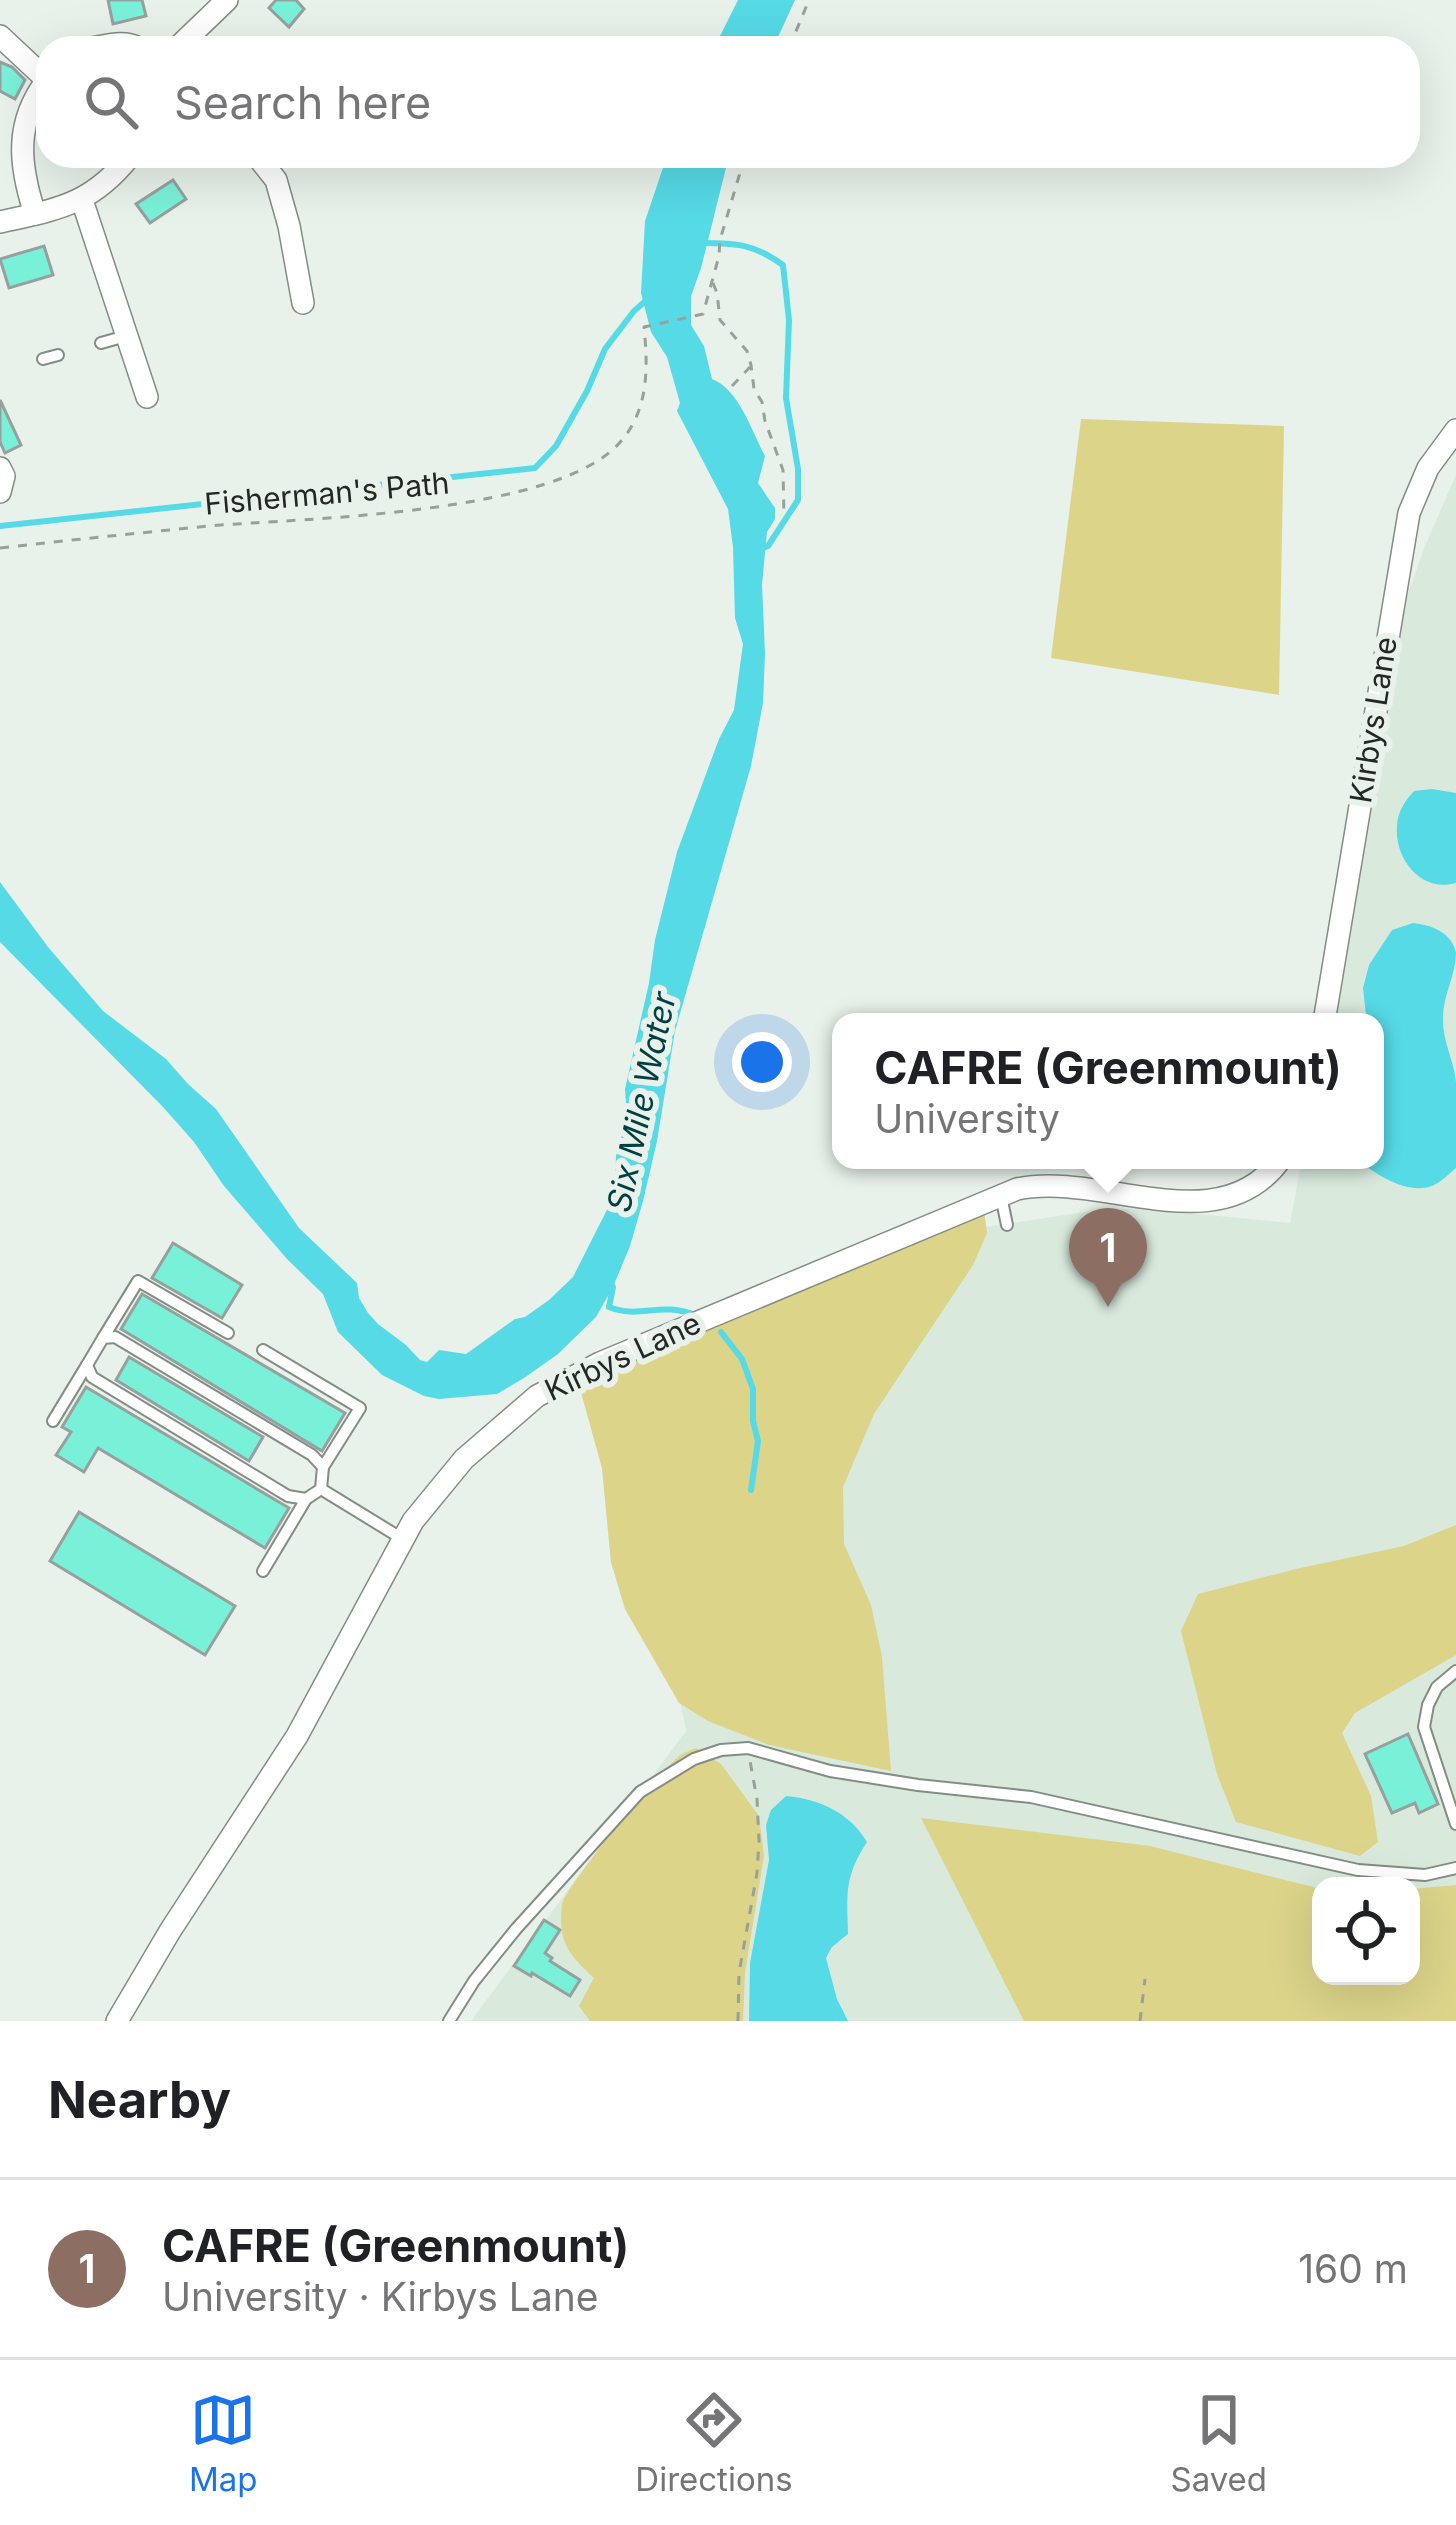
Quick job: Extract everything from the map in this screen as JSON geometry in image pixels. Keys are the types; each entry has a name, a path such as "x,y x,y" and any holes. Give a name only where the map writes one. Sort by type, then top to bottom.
{"street":[{"path":"190,36 225,2"},
{"path":"0,36 36,69"},
{"path":"35,214 23,178 22,143 27,113 36,98"},
{"path":"0,222 82,200 121,168"},
{"path":"266,168 276,180 289,226 303,303"},
{"path":"82,200 147,397"},
{"name":"Kirbys Lane","path":"1326,1013 1409,513 1427,468 1456,430"},
{"name":"Kirbys Lane","path":"117,2021 297,1736 401,1538 464,1459 537,1396 600,1363 1033,1186 1071,1179 1183,1202 1217,1201 1251,1188 1273,1169"}],"lane":[{"path":"100,343 127,335"},
{"path":"44,359 58,355"},
{"path":"1001,1196 1007,1225"},
{"path":"53,1420 138,1281 228,1334"},
{"path":"103,1338 115,1337 313,1454 323,1467"},
{"path":"263,1350 360,1408 323,1467 321,1489"},
{"path":"87,1365 92,1377 288,1496 306,1499"},
{"path":"321,1489 401,1538"},
{"path":"263,1571 306,1499 321,1489"},
{"path":"1456,1671 1437,1687 1424,1727 1456,1824"},
{"path":"449,2021 516,1929 640,1792 721,1750 748,1748 830,1771 1031,1796 1358,1870 1425,1875 1456,1868"}],"path":[{"path":"794,36 809,0"},
{"path":"742,168 712,284 720,320 747,351 754,389 783,470 784,514"},
{"name":"Fisherman's Path","path":"0,548 436,509 586,470 622,442 638,413 646,386 644,327 703,314 712,284"},
{"path":"732,386 751,365"},
{"path":"738,2021 739,1973 759,1841 748,1748"},
{"path":"1140,2021 1145,1978"}],"shaded area":[{"path":"1081,419 1284,426 1279,695 1051,658"},
{"path":"1456,475 1456,2021 471,2021 686,1731 680,1701 625,1609 611,1562 602,1468 579,1385 986,1227 1139,1208 1290,1223 1300,1169 1384,1169 1384,1013 1330,1013 1406,599"},
{"path":"984,1210 987,1233 973,1265 874,1414 843,1487 844,1544 871,1605 882,1657 891,1771 769,1745 708,1721 679,1703 625,1609 611,1562 602,1468 579,1385"},
{"path":"1456,1525 1456,1655 1355,1713 1342,1733 1371,1796 1378,1842 1360,1856 1236,1822 1217,1774 1181,1631 1198,1594 1404,1546"},
{"path":"696,1748 721,1764 759,1816 764,1856 745,1973 743,2021 590,2021 579,2006 594,1978 567,1946 562,1905 635,1805 679,1756"},
{"path":"921,1818 1150,1846 1312,1887 1312,1985 1420,1985 1420,1888 1456,1885 1456,2021 1024,2021"}],"water":[{"path":"738,0 795,0 778,36 720,36"},
{"name":"Six Mile Water","path":"663,168 726,168 691,296 691,325 704,346 712,379 737,401 765,456 758,483 775,508 767,532 762,584 763,703 751,766 675,1031 643,1201 613,1287 596,1317 558,1354 524,1378 497,1394 439,1399 382,1375 338,1332 323,1294 224,1186 194,1142 0,942 0,882 103,1011 166,1059 216,1109 299,1228 357,1283 368,1313 420,1360 427,1362 439,1350 466,1354 549,1300 573,1277 615,1194 616,1156 627,1117 625,1089 655,940 677,852 734,710 743,644 735,618 728,509 677,411 680,403 667,357 651,332 641,293 645,221"},
{"path":"1414,791 1456,793 1456,883 1443,885 1421,878 1400,850 1397,825 1403,806"},
{"path":"1413,923 1427,926 1450,940 1456,953 1443,1017 1456,1082 1456,1168 1438,1183 1422,1188 1393,1182 1370,1169 1384,1169 1384,1013 1366,1013 1363,988 1369,965 1392,930"},
{"path":"786,1796 832,1809 867,1842 851,1876 848,1934 826,1958 848,2021 749,2021 750,1963 769,1860 766,1825 771,1810"}],"building":[{"path":"108,0 142,0 146,16 113,24"},
{"path":"276,0 296,0 304,9 289,27 269,8"},
{"path":"0,62 25,80 15,99 0,91"},
{"path":"173,180 186,199 150,223 136,204"},
{"path":"44,246 53,275 9,288 0,259"},
{"path":"0,400 21,445 5,453 0,442"},
{"path":"173,1243 242,1285 222,1318 152,1278"},
{"path":"142,1294 345,1413 322,1451 121,1329"},
{"path":"129,1357 263,1437 249,1461 116,1380"},
{"path":"86,1387 289,1508 265,1548 98,1448 84,1472 56,1455 71,1432 62,1427"},
{"path":"79,1512 235,1606 205,1655 50,1561"},
{"path":"1408,1734 1438,1804 1419,1813 1415,1803 1392,1813 1365,1754"},
{"path":"544,1920 560,1930 545,1953 580,1980 570,1996 514,1966"}],"waterway":[{"path":"702,243 744,246 783,265 789,320 786,398 798,469 798,500 768,546 758,550"},
{"path":"0,526 535,468 556,446 605,349 649,298"},
{"path":"609,1282 613,1287 609,1307 697,1316"},
{"path":"721,1332 742,1359 753,1389 758,1441 751,1490"}],"place":[{"name":"CAFRE (Greenmount)","path":"1108,1307"}]}
